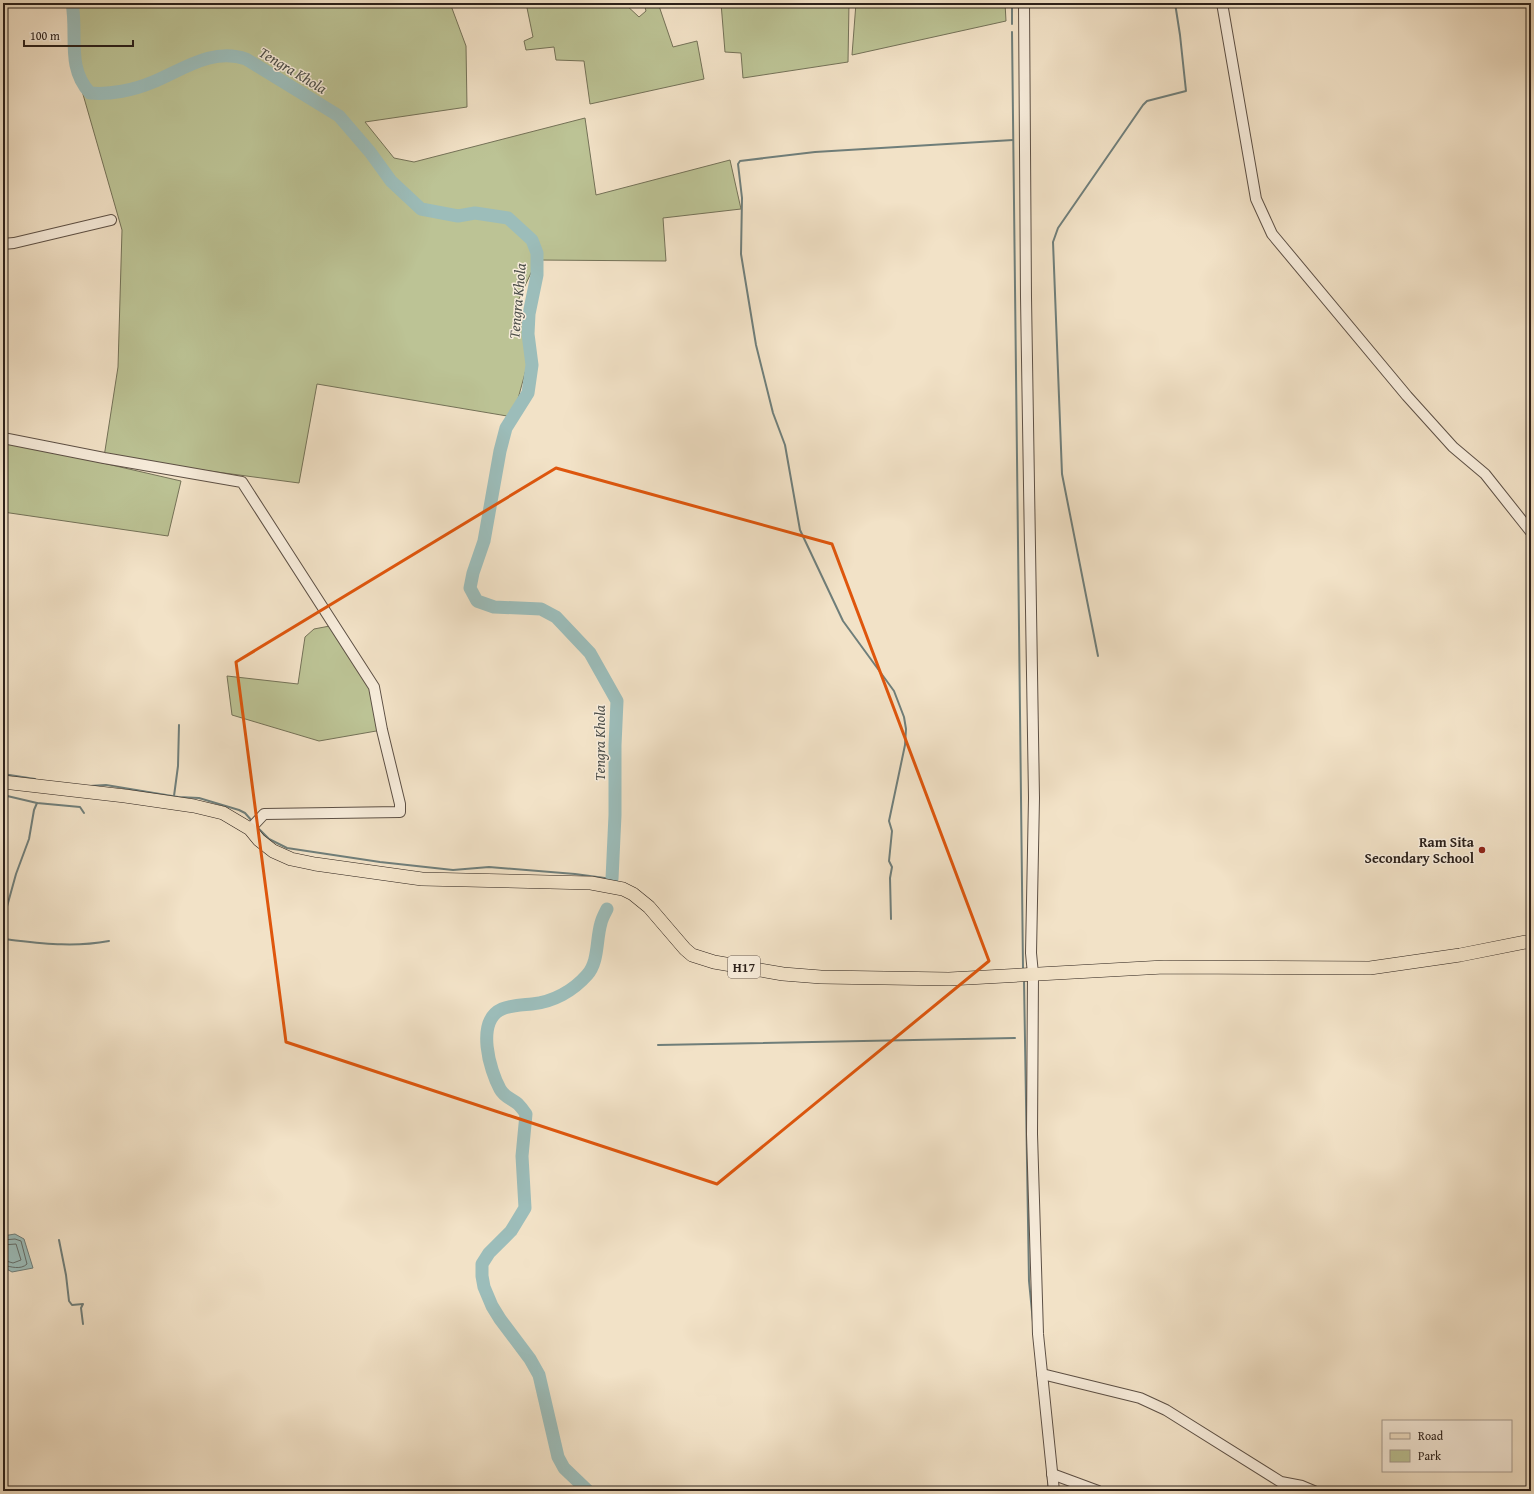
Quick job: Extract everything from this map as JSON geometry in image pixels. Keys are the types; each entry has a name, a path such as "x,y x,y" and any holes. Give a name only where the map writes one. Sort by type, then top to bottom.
{"main road":[{"name":"H17","path":"3,782 194,806 222,813 250,829 259,840 273,851 291,859 315,864 422,879 591,883 622,889 633,894 649,907 685,949 692,955 714,962 782,974 821,977 949,979 1164,967 1370,968 1460,955 1531,941"}],"street":[{"path":"1024,3 1026,297 1034,798 1031,953 1033,974 1033,1211 1038,1334 1054,1491"},
{"path":"1222,3 1256,199 1272,234 1407,396 1453,447 1485,474 1531,532"},
{"path":"3,244 14,243 111,220"},
{"path":"3,438 104,458 242,482 374,687 382,730 400,804 400,812 264,814 250,829"},
{"path":"1042,1374 1140,1398 1166,1410 1281,1482 1302,1486 1314,1491"},
{"path":"1052,1474 1098,1491"}],"highlighted area":[{"path":"556,468 832,544 989,961 717,1184 286,1042 236,662"}],"green space":[{"path":"72,3 450,3 466,46 467,107 365,122 394,158 414,162 585,118 596,195 730,160 741,209 663,218 666,261 537,260 517,303 530,355 513,417 317,384 299,483 104,457 118,367 122,230 76,70"},
{"path":"526,3 624,3 639,17 646,11 644,3 658,3 673,47 697,41 704,79 590,104 584,61 556,60 554,47 526,50 524,41 533,37"},
{"path":"721,3 849,3 848,62 743,78 741,53 725,52"},
{"path":"856,3 1005,3 1006,21 852,55"},
{"path":"3,440 181,481 168,536 3,512"},
{"path":"335,625 374,687 382,730 319,741 232,715 227,676 298,684 305,637 314,629"}],"water":[{"path":"15,1234 24,1239 33,1268 12,1272 3,1267 3,1236"}],"waterway":[{"name":"Tengra Khola","path":"72,3 74,15 75,62 83,83 90,93 114,93 138,87 153,82 186,66 210,58 234,56 246,59 339,116 370,152 391,181 421,209 458,216 475,213 508,218 532,240 537,253 537,275 529,314 528,334 532,365 528,393 506,428 500,451 484,541 473,573 470,588 477,601 494,607 541,609 556,617 590,653 617,701 615,745 615,815 612,879"},
{"path":"1012,3 1012,24"},
{"path":"1098,656 1062,474 1053,242 1058,228 1143,105 1147,101 1186,91 1175,3"},
{"path":"1012,32 1023,968"},
{"path":"891,919 890,878 892,867 889,861 892,831 889,821 905,745 906,729 904,717 894,691 843,621 800,530 785,445 773,413 756,345 741,254 742,198 738,164 740,161 815,152 1013,140"},
{"path":"174,796 178,766 179,725"},
{"path":"3,774 35,779"},
{"path":"89,786 106,785 178,797 199,798 239,810 245,813 252,821"},
{"path":"3,795 37,803 80,807 84,813"},
{"path":"3,921 16,874 29,839 34,810 37,803"},
{"path":"259,829 269,839 287,848 380,862 453,870 489,867 575,874 612,879"},
{"path":"588,1491 564,1468 558,1457 539,1375 530,1359 500,1319 492,1306 484,1287 482,1264 489,1253 511,1231 525,1208 522,1156 526,1114 518,1104 502,1092 496,1081 489,1059 487,1035 489,1024 494,1015 502,1009 513,1006 540,1003 555,998 569,991 587,975 594,964 599,929 607,909"},
{"path":"3,939 69,944 109,941"},
{"path":"1024,980 1029,1281 1033,1322"},
{"path":"658,1045 1015,1038"},
{"path":"59,1240 66,1275 69,1301 72,1305 83,1304 81,1308 83,1324"},
{"path":"1047,1470 1049,1491"}],"place":[{"name":"Ram Sita Secondary School","path":"1482,850"}]}
